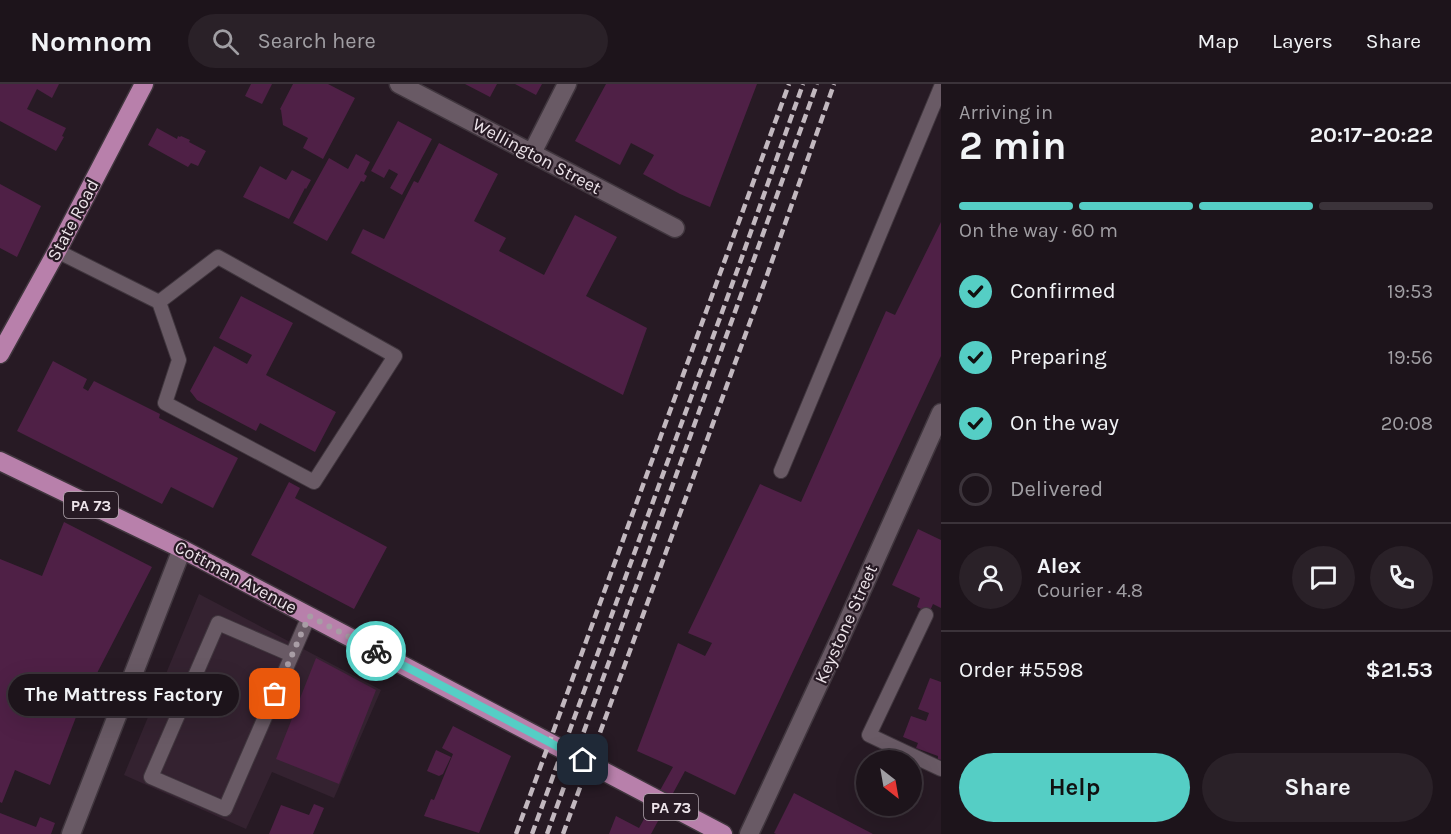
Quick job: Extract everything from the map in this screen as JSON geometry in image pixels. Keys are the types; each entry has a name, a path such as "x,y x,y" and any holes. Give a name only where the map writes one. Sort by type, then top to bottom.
{"main road":[{"name":"State Road","path":"0,354 57,251 144,84"},
{"path":"0,322 23,311"},
{"name":"Cottman Avenue","path":"0,461 182,549 723,834"}],"street":[{"name":"Wellington Street","path":"399,84 675,228"},
{"path":"532,153 567,84"},
{"name":"Keystone Street","path":"749,834 941,413"},
{"path":"71,834 182,549"}],"lane":[{"path":"781,471 941,87"},
{"path":"57,251 159,302 179,360 165,403 314,482 395,356 219,257 159,302"},
{"path":"926,615 869,735 941,769"},
{"path":"292,655 218,623 151,777 225,809 309,616"}],"shaded area":[{"path":"199,594 381,690 334,798 272,772 246,829 124,775"}],"building":[{"path":"0,84 59,84 52,98 37,89 27,109 66,128 56,151 0,121"},
{"path":"251,84 272,84 262,104 245,96"},
{"path":"293,84 328,84 355,98 323,159 303,148 308,138 283,125 280,109"},
{"path":"465,84 497,84 490,97"},
{"path":"515,84 542,84 536,95"},
{"path":"606,84 757,84 710,207 643,174 654,155 631,143 620,165 575,141"},
{"path":"398,121 432,139 402,195 390,188 398,174 389,169 384,178 371,171"},
{"path":"157,128 177,139 181,136 190,140 189,142 206,151 198,166 191,163 188,167 148,145"},
{"path":"439,143 498,174 474,221 506,238 499,251 544,275 575,215 617,237 586,296 647,328 623,395 351,253 363,229 384,239 414,181 418,183"},
{"path":"356,154 370,162 364,174 367,176 364,182 361,181 327,241 293,223 329,158 348,169"},
{"path":"260,166 286,180 292,170 311,180 289,219 243,197"},
{"path":"0,184 41,206 17,257 0,248"},
{"path":"941,222 941,356 735,795 685,771 651,834 609,834 616,816 639,828 673,767 637,751 678,643 705,656 712,643 688,633 760,484 801,502 886,311 895,315"},
{"path":"241,296 293,323 266,375 336,412 315,452 260,423 256,431 197,400 190,391 214,346 247,364 252,355 219,338"},
{"path":"53,361 87,379 83,388 88,391 94,381 160,414 159,418 238,458 213,508 171,487 162,504 17,431"},
{"path":"289,482 300,488 295,498 387,547 354,609 251,555"},
{"path":"64,522 152,567 81,704 50,785 15,770 2,803 0,802 0,559 42,576"},
{"path":"918,529 941,540 941,608 933,604 929,613 917,607 920,598 892,585"},
{"path":"316,658 376,690 339,784 276,759"},
{"path":"930,678 941,682 941,760 938,756 916,748 918,743 903,737 911,716 926,721 929,713 918,709"},
{"path":"453,726 511,756 479,833 424,816 431,799 434,800 453,754 442,748"},
{"path":"436,750 451,757 443,774 439,776 427,771"},
{"path":"794,793 873,834 774,833"},
{"path":"314,804 324,808 313,834 269,834 281,805 309,815"},
{"path":"0,813 36,827 40,817 55,823 51,834 0,834"}],"railway":[{"path":"516,834 789,84"},
{"path":"532,834 803,84"},
{"path":"547,834 817,84"},
{"path":"563,834 765,281 834,84"}],"way so far":[{"path":"275,694 309,616 376,651"}],"place":[{"name":"The Mattress Factory","path":"275,694"}],"route":[{"path":"376,651 583,760"}]}
